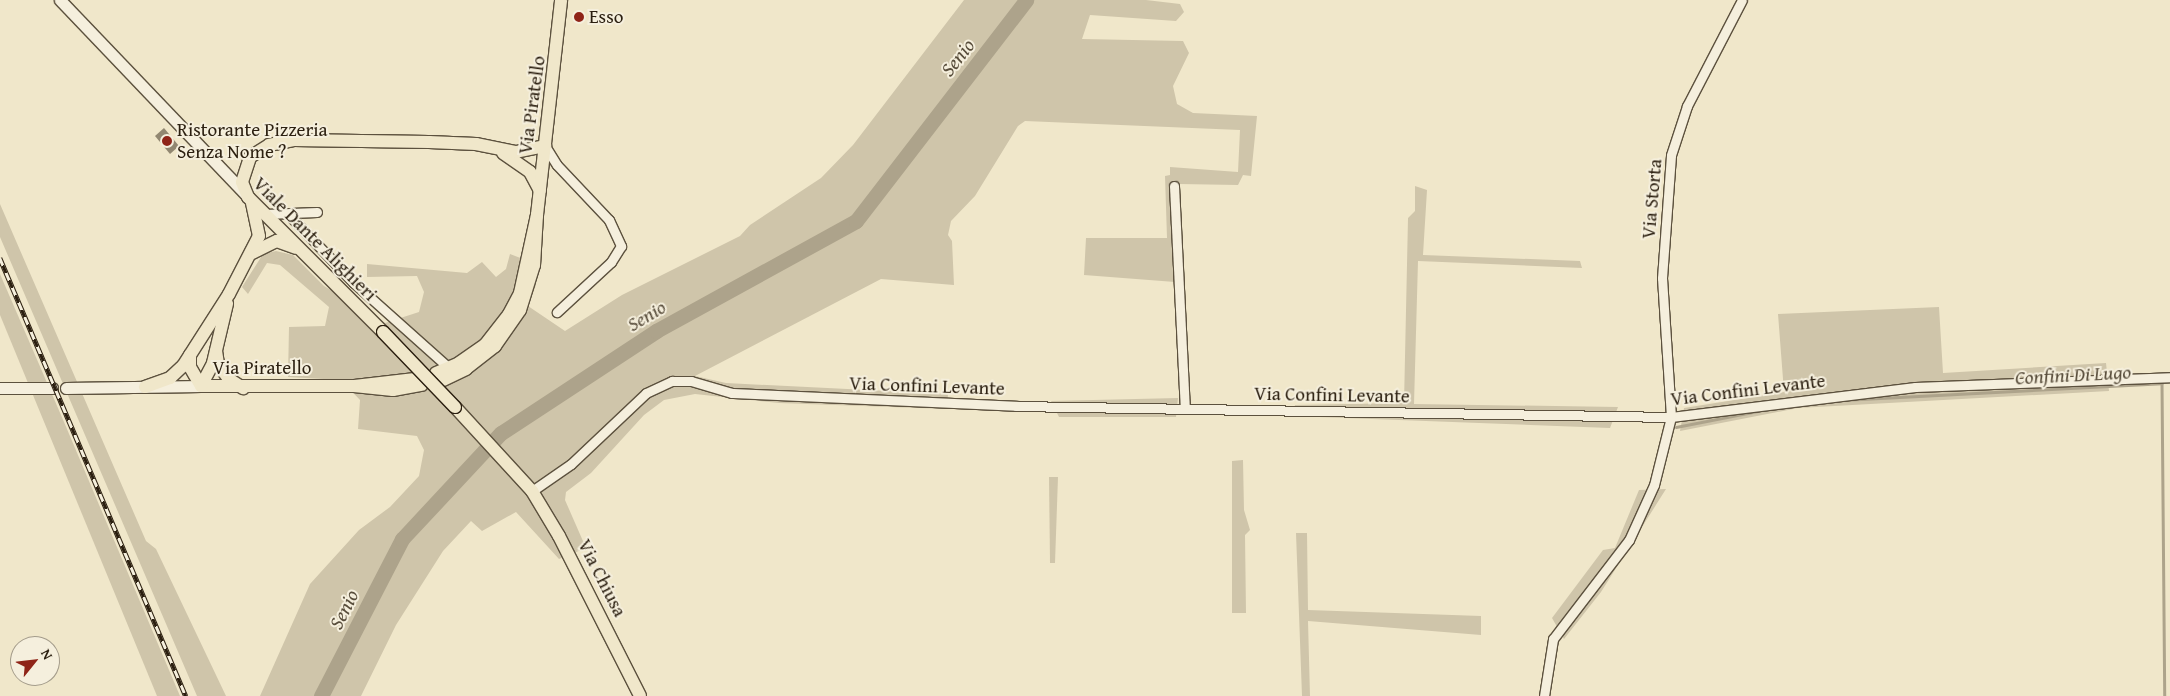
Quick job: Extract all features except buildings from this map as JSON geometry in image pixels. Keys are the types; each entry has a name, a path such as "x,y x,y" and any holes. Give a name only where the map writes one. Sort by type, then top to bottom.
{"main road":[{"name":"Via Piratello","path":"537,215 520,293 509,314 485,344 439,376 466,368 495,346 520,310 534,265 537,215 561,0"},
{"path":"145,387 170,378 190,355 229,294 250,254 259,236 250,199 242,182 250,157 269,145 354,140 476,144 516,152 545,146"},
{"path":"494,148 518,161 540,192"},
{"name":"Viale Dante Alighieri","path":"250,199 383,332 528,486"},
{"path":"250,254 277,242 298,248"},
{"path":"201,386 216,351 229,294"},
{"path":"216,351 218,364 229,379 243,388"},
{"path":"190,355 190,367 201,386"},
{"name":"Via Piratello","path":"201,386 243,388 354,386 418,382"},
{"name":"Via Chiusa","path":"528,486 559,536 640,696"}],"street":[{"name":"Viale Dante Alighieri","path":"60,0 250,199"},
{"name":"Via Storta","path":"1544,696 1553,639 1629,540 1643,516 1671,417 1662,278 1672,155 1687,106 1742,0"},
{"path":"545,146 557,165 609,220 621,246 611,262 557,312"},
{"path":"1174,186 1185,409"},
{"path":"264,214 317,212"},
{"path":"288,214 354,283 449,368"},
{"name":"Via Confini Levante","path":"528,486 571,464 646,393 672,381 691,381 732,394 1016,406 1671,417 1915,387 2170,377"},
{"path":"66,388 201,386"},
{"path":"0,388 52,388"}],"shaded area":[{"path":"964,0 1146,0 1180,4 1184,12 1176,21 1090,15 1082,39 1183,41 1189,53 1173,86 1177,104 1193,113 1257,116 1251,176 1243,175 1238,185 1179,184 1184,296 1175,295 1175,282 1084,275 1086,238 1167,238 1165,176 1170,175 1170,167 1238,172 1240,130 1025,121 1018,126 975,196 951,221 948,235 952,241 954,285 881,279 695,376 726,383 948,394 947,409 779,403 695,394 664,400 644,415 591,473 566,492 565,500 586,548 559,559 516,512 482,531 471,521 443,551 396,625 361,696 260,696 310,584 359,530 390,507 419,476 424,450 417,436 358,429 360,400 341,380 288,377 289,327 325,326 329,307 280,265 267,263 248,294 242,287 263,254 276,251 293,255 324,286 385,323 419,312 424,292 417,276 367,277 367,264 467,273 482,262 496,277 506,269 510,254 523,259 522,266 536,285 528,306 565,331 622,295 740,236 750,225 821,178 853,145"},
{"path":"1415,186 1427,190 1423,255 1580,261 1582,268 1418,261 1414,404 1618,407 1610,428 1292,416 1295,405 1404,403 1408,218 1415,211"},
{"path":"0,204 146,541 156,549 226,696 197,696 0,237"},
{"path":"0,274 180,696 157,696 0,315"},
{"path":"1939,307 1943,373 2106,363 2109,391 1798,408 1680,431 1684,408 1784,392 1778,314"},
{"path":"1178,398 1176,417 1059,417 1051,401"},
{"path":"1243,460 1244,510 1250,530 1245,535 1246,613 1232,613 1232,461"},
{"path":"1049,477 1058,477 1055,563 1050,563"},
{"path":"1666,489 1601,592 1564,639 1552,618 1603,550 1615,548 1639,490"},
{"path":"1296,533 1307,533 1308,610 1481,616 1481,635 1308,621 1310,696 1302,696"}],"waterway":[{"name":"Senio","path":"321,696 402,539 501,433 656,331 856,221 1026,0"},
{"name":"Confini Di Lugo","path":"1842,400 2162,383 2165,696"},
{"name":"Confini Di Lugo","path":"1676,427 1758,411"}],"railway":[{"path":"0,258 186,696"}],"place":[{"name":"Esso","path":"579,17"},
{"name":"Ristorante Pizzeria Senza Nome ?","path":"167,141"}]}
